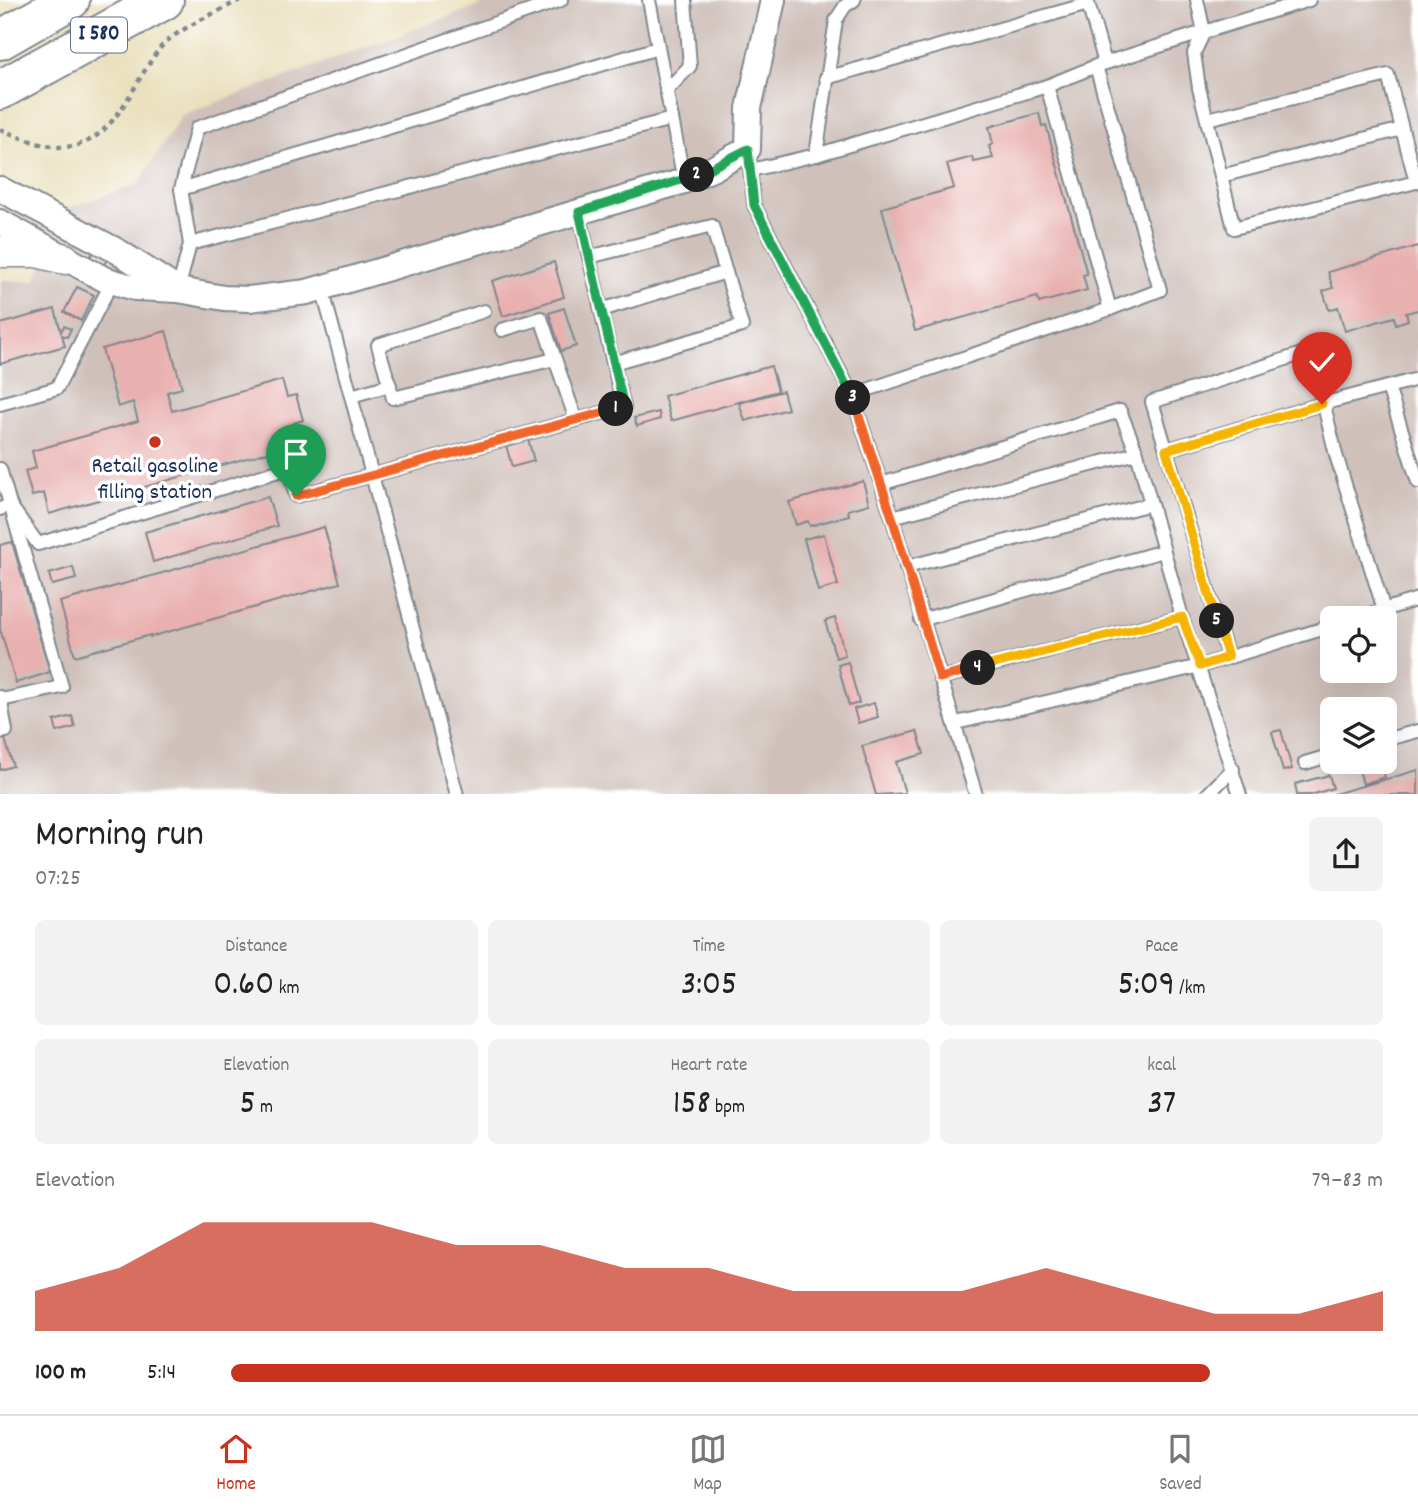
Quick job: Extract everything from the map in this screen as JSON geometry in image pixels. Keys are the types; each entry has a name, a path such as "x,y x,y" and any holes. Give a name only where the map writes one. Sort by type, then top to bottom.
{"highway":[{"name":"I 580","path":"0,40 70,0"},
{"name":"I 580","path":"0,90 164,0"}],"street":[{"path":"0,222 108,281 135,288 178,289 224,298 249,299 322,288 684,181 712,169 750,160 749,108 772,0"},
{"path":"0,188 139,264 178,289"},
{"path":"0,252 36,252 65,259"}],"lane":[{"path":"178,289 190,244 181,189 197,128 561,0"},
{"path":"649,0 684,181"},
{"path":"666,90 690,66 685,0"},
{"path":"816,155 836,20 845,6 854,0"},
{"path":"1197,0 1204,32 1194,53 1199,88 1234,228 1416,182 1388,75 1207,119"},
{"path":"976,794 852,395 754,205 750,160 816,155 1047,86 1101,64 1309,0"},
{"path":"826,78 1088,2 1101,64 1160,290 852,395"},
{"path":"181,189 658,48"},
{"path":"1047,86 1110,309"},
{"path":"190,244 672,119"},
{"path":"1221,176 1402,129"},
{"path":"5,507 38,544 288,468 296,496 624,407 579,212"},
{"path":"589,257 712,226 742,326 613,363"},
{"path":"601,310 726,272"},
{"path":"0,404 57,388 108,281"},
{"path":"322,288 457,794"},
{"path":"484,311 378,345 393,398 555,359"},
{"path":"502,330 541,317 576,420"},
{"path":"1228,657 1152,402 1311,351 1322,404 1383,606"},
{"path":"1166,450 1322,404 1418,380"},
{"path":"351,396 390,386"},
{"path":"1388,387 1418,482"},
{"path":"881,484 1120,411 1137,453 1182,617 1240,794"},
{"path":"892,517 1137,453"},
{"path":"0,469 5,507 62,687 0,698 6,731 0,732"},
{"path":"906,567 1151,504"},
{"path":"922,620 1163,551"},
{"path":"1396,606 1418,599"},
{"path":"940,678 1182,617"},
{"path":"956,723 1200,666 1320,630"},
{"path":"1397,737 1418,731"},
{"path":"1306,763 1320,759"},
{"path":"1207,794 1233,769"}],"path":[{"path":"0,130 55,147 80,144 92,138 111,122 153,58 169,39 240,0"}],"shaded area":[{"path":"494,0 1418,0 1418,794 0,794 0,280 35,281 68,208 138,184 182,115"}],"building":[{"path":"1039,113 1042,126 1046,125 1087,274 1083,275 1087,290 1039,303 1037,297 915,331 882,208 954,188 947,164 972,157 974,162 993,158 989,146 993,144 989,127"},
{"path":"1418,246 1418,310 1406,313 1408,320 1396,324 1394,317 1345,331 1338,307 1329,310 1323,291 1333,288 1328,272"},
{"path":"93,252 107,259 101,271 87,263"},
{"path":"554,262 564,297 503,316 492,281"},
{"path":"77,287 94,295 81,321 64,312"},
{"path":"564,308 576,346 561,351 549,313"},
{"path":"55,309 61,332 64,326 71,329 67,337 62,335 65,346 0,364 0,324"},
{"path":"166,331 182,388 167,392 172,411 282,380 287,397 296,395 303,420 294,423 300,443 49,514 44,493 32,496 25,471 36,468 32,451 138,421 133,402 118,407 102,349"},
{"path":"771,366 778,391 671,421 664,396"},
{"path":"783,391 788,409 745,421 739,403"},
{"path":"659,412 660,419 637,426 634,418"},
{"path":"528,439 534,461 512,467 506,445"},
{"path":"863,481 869,504 848,510 849,515 810,526 808,521 796,525 789,502"},
{"path":"268,497 277,526 153,562 145,532"},
{"path":"324,527 340,583 75,656 60,602"},
{"path":"824,534 838,585 818,591 804,539"},
{"path":"12,542 50,672 16,683 0,629 0,545"},
{"path":"73,567 76,579 52,585 49,574"},
{"path":"835,618 845,655 836,658 825,621"},
{"path":"848,662 859,703 849,706 838,665"},
{"path":"874,703 878,717 858,723 854,709"},
{"path":"72,716 75,727 57,732 54,721"},
{"path":"1281,730 1292,769 1283,771 1272,732"},
{"path":"917,731 924,754 896,762 905,793 876,794 862,746"},
{"path":"5,739 13,766 0,770 0,740"},
{"path":"1418,770 1418,794 1334,794"},
{"path":"1360,774 1384,774 1385,777 1363,784"},
{"path":"1329,775 1333,788 1314,794 1297,794 1295,784"}],"place":[{"name":"Retail gasoline filling station","path":"155,442"}],"route":[{"path":"296,496 624,407 579,212 684,181 748,149 754,205 852,395 940,678 1182,617 1200,666 1228,657 1166,450 1322,404"}]}
